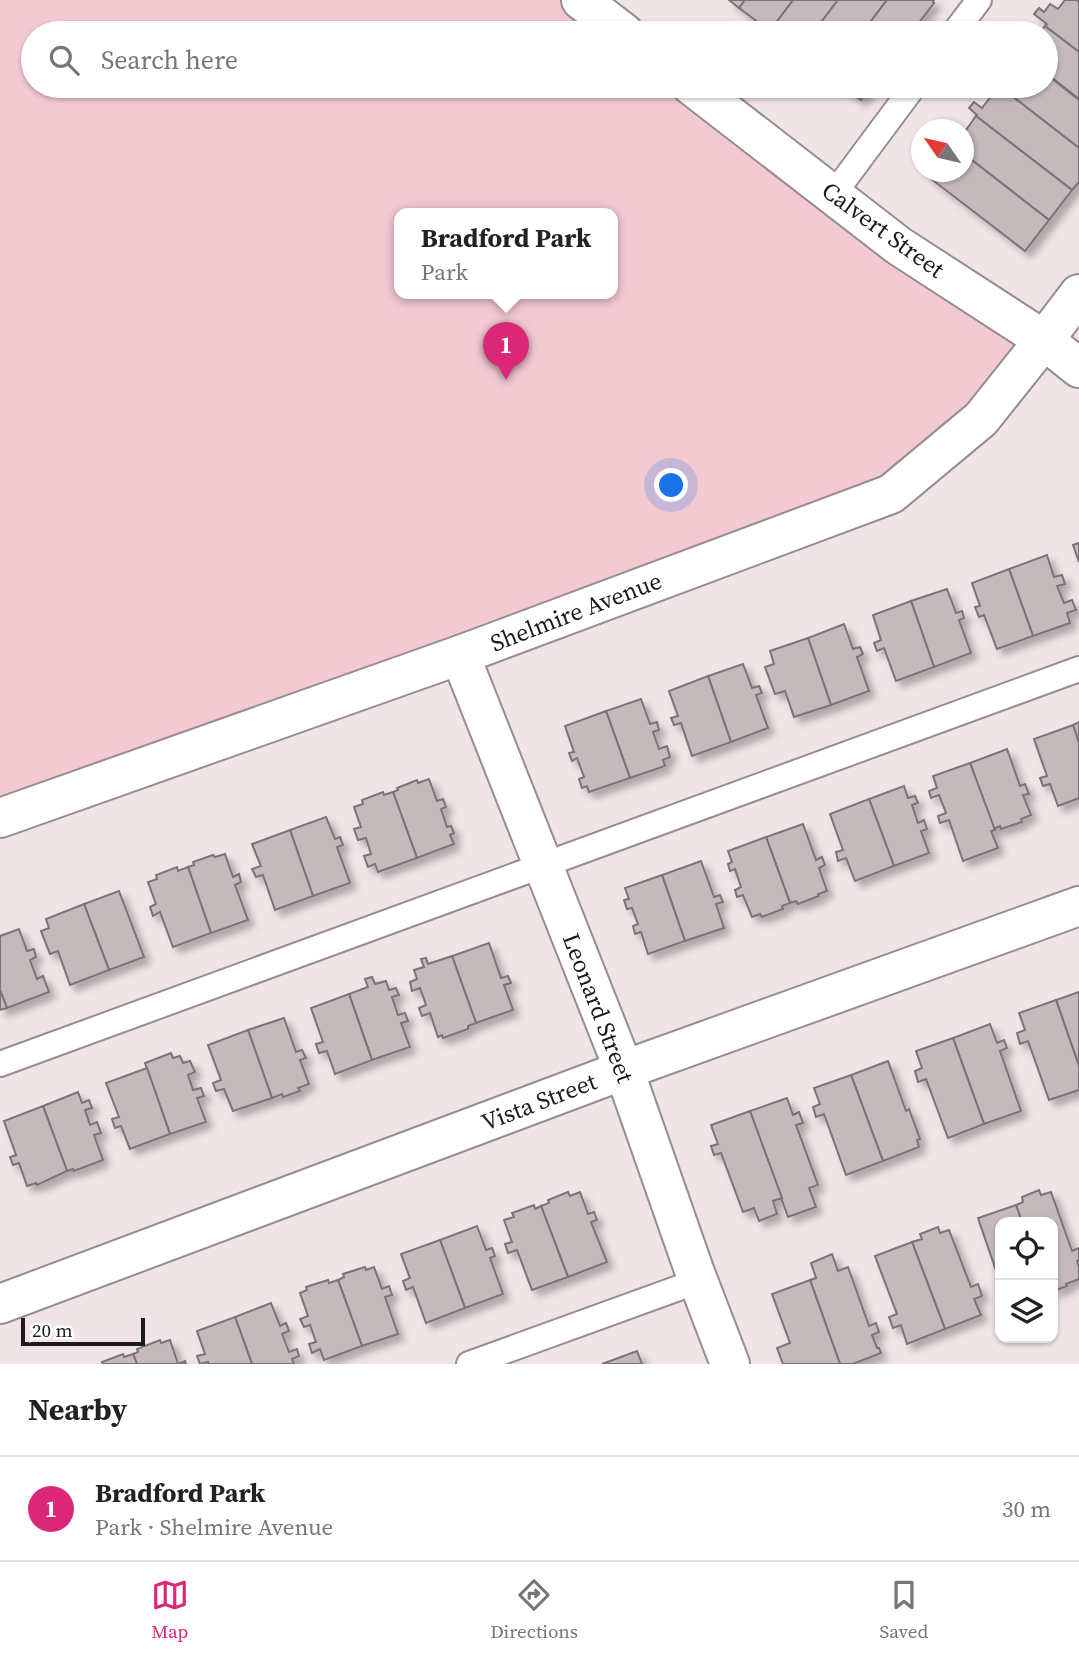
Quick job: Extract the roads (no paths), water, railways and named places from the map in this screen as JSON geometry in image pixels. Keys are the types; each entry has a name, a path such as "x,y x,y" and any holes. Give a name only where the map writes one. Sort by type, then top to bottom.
{"street":[{"path":"581,0 608,21"},
{"name":"Calvert Street","path":"708,98 899,246 1044,340 1079,368"},
{"name":"Shelmire Avenue","path":"0,818 460,655 891,494 981,419 1079,295"},
{"name":"Leonard Street","path":"460,655 624,1070 730,1364"},
{"name":"Vista Street","path":"0,1304 624,1070 1079,906"}],"lane":[{"path":"963,21 979,0"},
{"path":"833,195 905,98"},
{"path":"0,1064 1079,669"},
{"path":"469,1364 698,1281"}],"place":[{"name":"Bradford Park","path":"506,380"}]}
